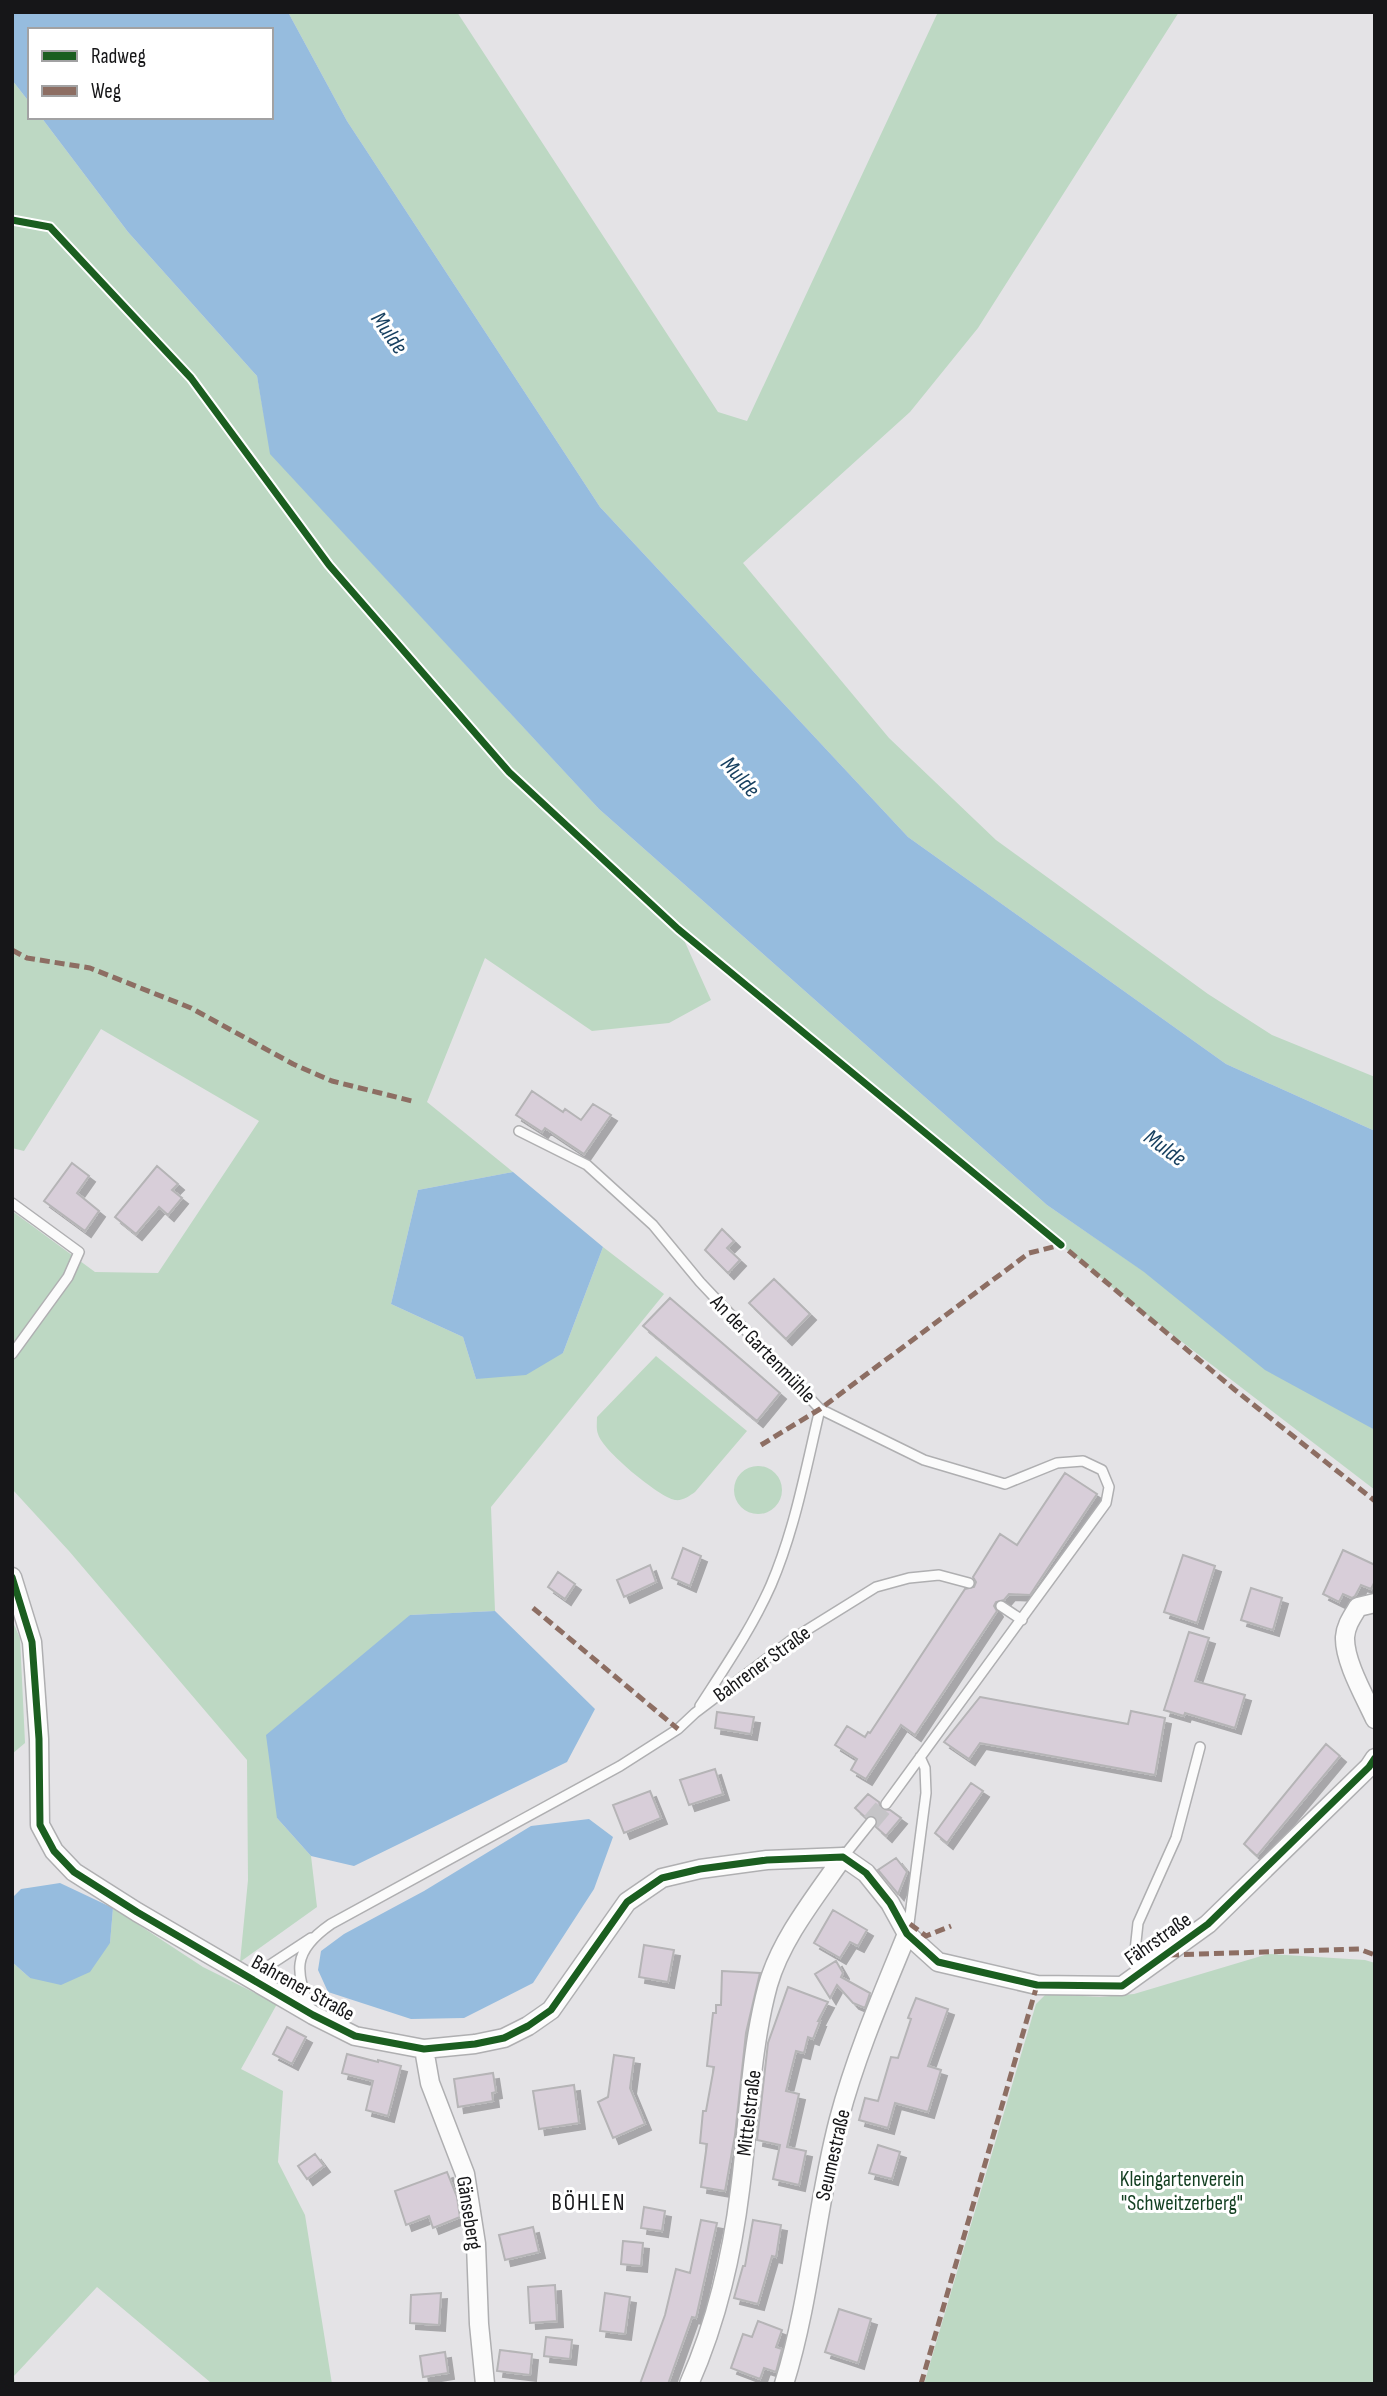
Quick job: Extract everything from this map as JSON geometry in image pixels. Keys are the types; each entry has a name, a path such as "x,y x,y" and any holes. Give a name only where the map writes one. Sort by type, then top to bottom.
{"street":[{"name":"Bahrener Straße","path":"12,1577 32,1642 40,1825 54,1851 74,1872 313,2015 355,2036 424,2049 504,2038 551,2010 627,1902 662,1878 700,1869 767,1860 843,1857"},
{"path":"1375,1603 1358,1607 1348,1623 1345,1637 1347,1653 1375,1719"},
{"name":"Fährstraße","path":"907,1934 938,1962 1037,1985 1122,1986 1208,1924 1369,1767 1375,1758"},
{"path":"843,1857 866,1873 890,1903 907,1934"},
{"name":"Mittelstraße","path":"689,2384 711,2329 731,2244 740,2193 760,2027 769,1983 792,1931 843,1857"},
{"name":"Seumestraße","path":"784,2384 795,2349 839,2120 859,2052 907,1934"},
{"name":"Gänseberg","path":"424,2049 430,2083 465,2174 476,2244 478,2324 485,2384"}],"lane":[{"name":"An der Gartenmühle","path":"519,1131 587,1165 644,1216 700,1282 820,1409 791,1529 770,1587 741,1643 695,1713"},
{"path":"12,1203 79,1252 68,1277 12,1354"},
{"path":"820,1409 924,1460 1005,1484 1057,1464 1083,1461 1102,1470 1109,1487 1106,1503 886,1804"},
{"name":"Bahrener Straße","path":"313,2015 301,1985 299,1971 302,1955 313,1937 331,1924 620,1766 678,1729 794,1638 876,1587 909,1578 939,1575 969,1583"},
{"path":"1001,1606 1023,1620"},
{"path":"1136,1975 1138,1923 1176,1838 1200,1747"},
{"path":"907,1934 926,1793 925,1769 920,1757"},
{"path":"843,1857 871,1822"},
{"path":"250,1978 313,1937"}],"green space":[{"path":"288,12 457,12 718,412 747,421 938,12 1179,12 978,328 910,412 743,563 889,738 996,840 1208,994 1272,1035 1375,1077 1375,1131 1226,1064 908,837 600,507 347,121"},
{"path":"12,80 28,100 28,119 43,119 128,232 257,376 271,454 599,809 1047,1205 1375,1430 1375,1490 1130,1302 680,931 711,1000 669,1023 592,1031 485,958 427,1102 513,1172 418,1190 391,1304 463,1337 476,1379 563,1353 603,1247 664,1294 491,1507 495,1611 410,1615 277,1818 311,1856 317,1907 240,1962 248,1880 247,1760 69,1551 12,1489 12,1211 95,1272 158,1273 259,1121 101,1029 24,1151 12,1148"},
{"path":"656,1356 747,1431 695,1492 681,1500 667,1497 632,1472 609,1451 597,1430 597,1417"},
{"path":"758,1466 775,1473 782,1490 775,1507 758,1514 741,1507 734,1490 741,1473"},
{"path":"12,1620 20,1638 25,1743 12,1754"},
{"path":"113,1908 203,1967 277,2004 241,2069 283,2091 278,2162 305,2215 332,2384 210,2382 97,2287 14,2376 15,2384 12,2384 12,1962 30,1978 110,1943"},
{"name":"Kleingartenverein \"Schweitzerberg\"","path":"1268,1954 1365,1960 1375,1963 1375,2384 924,2384 1036,2004 1046,1994 1100,1997 1134,1994"}],"water":[{"name":"Mulde","path":"12,12 288,12 347,121 600,507 908,837 1226,1064 1375,1131 1375,1430 1265,1370 1144,1272 1047,1205 599,809 270,454 257,376 128,232 43,119 273,119 273,28 28,28 28,100 12,80"},
{"path":"513,1172 603,1247 563,1353 526,1375 476,1379 463,1337 391,1304 418,1190"},
{"path":"495,1611 595,1709 567,1762 354,1866 311,1856 277,1818 266,1735 410,1615"},
{"path":"589,1819 613,1837 594,1889 533,1983 464,2018 411,2019 328,1992 318,1970 321,1951 344,1934 424,1891 531,1826"},
{"path":"60,1883 113,1908 110,1943 90,1972 61,1985 30,1978 12,1962 12,1898 21,1889"}],"building":[{"path":"532,1091 563,1112 565,1109 581,1120 593,1104 611,1115 584,1154 545,1128 542,1132 516,1115"},
{"path":"72,1163 89,1176 77,1193 99,1211 85,1231 44,1201"},
{"path":"157,1166 178,1184 172,1190 182,1198 168,1215 159,1207 136,1234 115,1217"},
{"path":"722,1229 734,1241 727,1248 740,1260 728,1273 705,1250"},
{"path":"774,1279 810,1314 786,1339 749,1303"},
{"path":"670,1298 780,1393 757,1421 643,1326"},
{"path":"1065,1473 1097,1494 1030,1595 1009,1594 1004,1600 996,1602 994,1606 997,1611 915,1735 901,1725 866,1779 851,1770 857,1759 835,1745 847,1726 865,1737 870,1733 965,1589 974,1587 976,1582 973,1577 1000,1534 1017,1545"},
{"path":"683,1548 701,1556 690,1586 672,1578"},
{"path":"1343,1550 1375,1565 1375,1581 1371,1589 1361,1585 1352,1598 1343,1594 1339,1602 1323,1594"},
{"path":"1183,1555 1215,1566 1197,1623 1164,1612"},
{"path":"650,1565 656,1582 624,1597 617,1580"},
{"path":"558,1572 575,1584 565,1599 548,1587"},
{"path":"1251,1588 1282,1598 1273,1630 1241,1620"},
{"path":"1189,1632 1209,1638 1195,1681 1245,1695 1235,1728 1185,1713 1184,1716 1164,1710"},
{"path":"980,1697 1128,1724 1131,1711 1165,1718 1155,1775 980,1743 969,1759 944,1742"},
{"path":"717,1712 754,1717 751,1734 715,1728"},
{"path":"1326,1744 1340,1756 1257,1856 1244,1844"},
{"path":"715,1769 723,1794 689,1805 680,1780"},
{"path":"971,1783 983,1791 947,1843 935,1833"},
{"path":"650,1791 661,1818 624,1833 613,1805"},
{"path":"868,1794 879,1802 881,1809 890,1810 901,1818 886,1836 876,1827 876,1817 871,1815 866,1818 855,1808"},
{"path":"896,1858 907,1872 898,1894 878,1870"},
{"path":"833,1910 867,1930 858,1946 850,1942 840,1958 814,1943"},
{"path":"644,1945 674,1950 668,1982 639,1977"},
{"path":"836,1961 843,1973 841,1977 870,1993 865,2008 853,2003 837,1985 830,1998 815,1974"},
{"path":"722,1971 760,1973 746,2033 735,2135 725,2191 701,2187 707,2144 700,2143 703,2111 706,2111 714,2067 707,2066 713,2013 716,2013 716,2005 721,2005"},
{"path":"788,1987 828,2002 818,2021 813,2039 808,2037 804,2053 796,2051 786,2091 799,2094 787,2147 806,2151 799,2185 773,2179 780,2145 757,2140 768,2043"},
{"path":"916,1998 948,2009 928,2066 941,2070 928,2112 895,2103 888,2128 859,2120 865,2098 878,2101 891,2057 898,2058"},
{"path":"287,2027 306,2037 292,2064 273,2054"},
{"path":"347,2054 401,2066 388,2116 366,2110 373,2081 342,2073"},
{"path":"614,2055 634,2058 630,2088 645,2124 613,2138 598,2102 608,2097"},
{"path":"493,2073 496,2092 492,2093 493,2101 458,2107 454,2079"},
{"path":"574,2085 579,2123 539,2129 533,2091"},
{"path":"878,2145 900,2152 892,2179 869,2173"},
{"path":"315,2154 324,2166 307,2179 298,2166"},
{"path":"447,2172 457,2197 460,2217 433,2228 429,2216 406,2225 395,2191"},
{"path":"644,2207 665,2211 662,2231 641,2228"},
{"path":"701,2220 717,2223 696,2318 692,2317 668,2384 640,2384 665,2315 676,2269 690,2273"},
{"path":"753,2220 781,2225 776,2257 772,2256 758,2304 734,2298 745,2266"},
{"path":"533,2227 539,2252 505,2260 499,2235"},
{"path":"623,2241 643,2243 641,2266 621,2264"},
{"path":"555,2285 557,2321 530,2323 528,2287"},
{"path":"441,2293 439,2325 410,2323 411,2295"},
{"path":"605,2293 630,2297 625,2334 600,2331"},
{"path":"839,2309 871,2319 858,2363 825,2352"},
{"path":"758,2321 782,2330 776,2347 782,2349 776,2372 764,2368 760,2379 731,2368 743,2334 752,2337"},
{"path":"546,2337 572,2340 570,2359 544,2356"},
{"path":"500,2350 532,2354 530,2375 497,2371"},
{"path":"445,2352 448,2373 423,2377 420,2356"}],"tunnel":[{"path":"871,1822 886,1804"}],"marked path":[{"path":"12,950 27,958 90,968 191,1008 293,1064 332,1081 416,1102"},
{"path":"1057,1241 1235,1390 1375,1501"},
{"path":"761,1445 820,1409 1029,1253 1061,1245"},
{"path":"533,1608 678,1729"},
{"path":"910,1924 926,1936 951,1926"},
{"path":"1169,1955 1359,1949 1375,1955"},
{"path":"921,2384 1037,1985"}],"cycle path":[{"path":"12,220 50,227 191,378 329,565 509,772 678,929 1061,1245"},
{"path":"12,1577 32,1642 39,1739 40,1825 54,1851 74,1872 137,1912 313,2015 355,2036 424,2049 504,2038 551,2010 627,1902 662,1878 700,1869 767,1860 843,1857 866,1873 890,1903 907,1934 938,1962 1037,1985 1122,1986 1208,1924 1369,1767 1375,1758"}],"district":[{"name":"BÖHLEN","path":"589,2203"}]}
